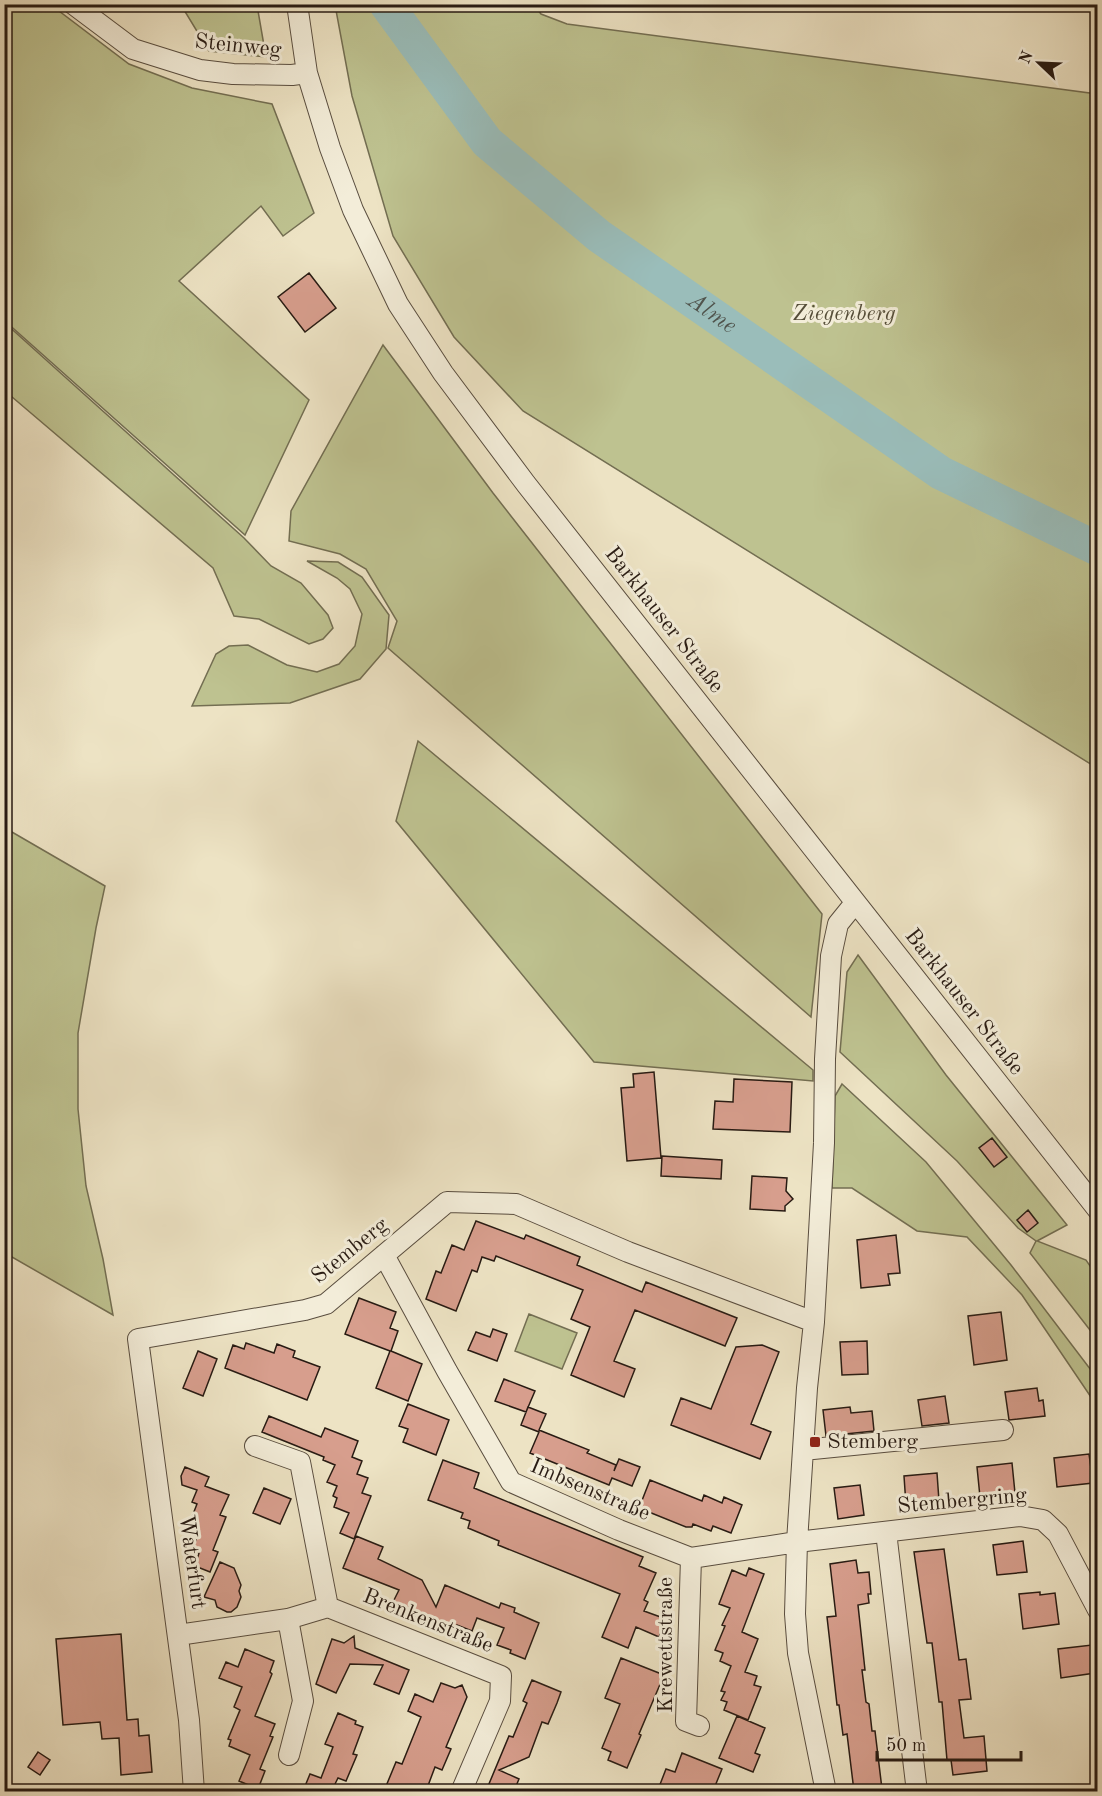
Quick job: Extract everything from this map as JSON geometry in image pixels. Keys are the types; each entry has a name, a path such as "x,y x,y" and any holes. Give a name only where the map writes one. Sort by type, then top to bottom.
{"street":[{"name":"Steinweg","path":"73,4 133,49 200,70 233,74 292,75 306,73"},
{"name":"Barkhauser Straße","path":"297,4 306,73 353,210 398,304 443,373 526,484 1098,1210"},
{"path":"826,1791 798,1653 795,1614 797,1542 807,1388 814,1322 831,956 838,924 855,903"},
{"name":"Stemberg","path":"138,1339 267,1317 326,1304 447,1202 516,1204 617,1247 814,1322"},
{"name":"Imbsenstraße","path":"384,1255 511,1482 619,1530 691,1558 797,1542"},
{"name":"Waterfurt","path":"138,1339 189,1720 194,1791"},
{"path":"804,1450 1003,1430"},
{"path":"255,1446 300,1462 328,1607"},
{"name":"Stembergring","path":"797,1542 1020,1516 1043,1520 1058,1534 1098,1610"},
{"name":"Stembergring","path":"886,1532 918,1791"},
{"name":"Krewettstraße","path":"691,1558 686,1721 699,1726"},
{"name":"Brenkenstraße","path":"178,1635 288,1619 328,1607 501,1676 500,1701 461,1791"},
{"path":"288,1619 303,1701 289,1755"}],"green space":[{"path":"5,4 51,5 129,64 192,88 272,104 314,213 283,236 261,206 179,281 309,400 245,535 5,321"},
{"path":"181,5 257,5 266,57 209,51"},
{"name":"Ziegenberg","path":"335,5 534,5 541,14 567,24 1097,94 1097,768 523,411 454,337 393,236 352,96"},
{"path":"5,323 244,538 271,566 301,583 328,615 333,628 323,639 309,644 259,619 234,616 213,568 5,391"},
{"path":"383,345 493,493 822,914 811,1017 388,648 397,621 366,569 340,554 289,541 291,511"},
{"path":"307,561 338,562 362,577 389,615 386,649 360,679 290,703 192,706 216,654 229,646 248,645 287,665 317,672 339,664 355,646 362,614 350,589 337,578"},
{"path":"418,741 813,1070 813,1081 594,1062 396,821"},
{"path":"5,828 105,886 78,1033 78,1109 86,1186 113,1315 5,1253"},
{"path":"858,955 946,1075 1067,1225 1037,1241 1086,1260 1097,1276 1097,1339 1030,1253 1036,1241 1018,1228 957,1161 840,1052 847,972"},
{"path":"842,1084 926,1162 1011,1265 1097,1378 1097,1406 1022,1295 967,1237 917,1231 852,1188 832,1188 835,1096"},
{"path":"529,1314 577,1333 562,1369 515,1351"}],"building":[{"path":"309,273 336,308 305,332 278,297"},
{"path":"654,1072 661,1158 627,1161 621,1088 634,1087 633,1074"},
{"path":"734,1079 792,1082 790,1132 713,1129 715,1101 733,1102"},
{"path":"992,1138 1007,1157 994,1167 979,1148"},
{"path":"662,1156 722,1160 721,1179 661,1176"},
{"path":"752,1176 787,1178 786,1191 793,1199 785,1206 785,1211 750,1209"},
{"path":"1028,1210 1038,1223 1027,1232 1017,1220"},
{"path":"476,1221 524,1239 526,1235 580,1257 577,1265 642,1292 646,1282 737,1318 725,1346 635,1310 614,1361 635,1369 624,1397 571,1375 590,1327 571,1319 583,1290 496,1256 494,1261 482,1257 477,1272 472,1270 456,1311 426,1299 436,1271 441,1273 452,1245 464,1250"},
{"path":"896,1235 900,1273 888,1274 890,1285 861,1288 857,1240"},
{"path":"359,1298 396,1312 390,1328 398,1331 391,1351 422,1364 408,1401 376,1388 390,1351 345,1334"},
{"path":"1001,1312 1007,1360 974,1365 968,1316"},
{"path":"493,1329 507,1334 497,1361 468,1350 476,1332 490,1337"},
{"path":"867,1341 868,1374 842,1375 840,1342"},
{"path":"246,1343 274,1353 277,1344 295,1351 293,1357 320,1367 307,1400 225,1368 233,1345 244,1349"},
{"path":"762,1345 779,1352 751,1424 771,1432 760,1459 671,1425 681,1398 711,1409 736,1347"},
{"path":"198,1351 217,1359 203,1396 183,1388"},
{"path":"504,1379 535,1391 526,1412 495,1401"},
{"path":"1037,1388 1039,1401 1043,1400 1045,1416 1009,1420 1005,1392"},
{"path":"945,1396 949,1423 922,1426 918,1400"},
{"path":"408,1404 449,1420 436,1455 403,1442 408,1429 399,1426"},
{"path":"528,1407 546,1414 539,1430 589,1450 587,1453 616,1465 614,1471 619,1459 640,1467 632,1486 612,1478 609,1485 530,1453 539,1432 521,1425"},
{"path":"850,1407 851,1413 872,1411 874,1431 826,1436 823,1410"},
{"path":"269,1416 321,1437 325,1428 358,1441 352,1457 362,1461 357,1474 368,1478 362,1493 371,1496 354,1539 340,1533 349,1513 334,1507 337,1498 333,1496 337,1486 327,1482 335,1465 323,1460 324,1457 262,1432"},
{"path":"1089,1454 1093,1483 1057,1487 1054,1458"},
{"path":"443,1460 479,1473 474,1488 643,1557 639,1566 656,1573 644,1600 648,1602 644,1611 666,1619 659,1637 636,1627 628,1648 602,1637 620,1594 498,1545 499,1541 468,1528 470,1521 461,1518 463,1513 428,1500"},
{"path":"1012,1463 1015,1493 980,1497 977,1467"},
{"path":"185,1467 209,1477 205,1486 229,1495 220,1515 226,1517 213,1550 218,1552 210,1572 195,1566 199,1553 192,1551 198,1534 193,1532 196,1525 190,1522 197,1504 192,1502 197,1490 182,1485 181,1476"},
{"path":"937,1473 939,1501 906,1505 904,1476"},
{"path":"650,1480 702,1501 704,1495 722,1503 724,1497 742,1505 731,1533 713,1526 711,1531 693,1524 692,1527 686,1527 639,1508"},
{"path":"860,1485 864,1515 838,1519 834,1488"},
{"path":"264,1488 291,1499 280,1524 253,1513"},
{"path":"356,1536 383,1547 378,1559 422,1580 436,1607 445,1585 499,1608 501,1603 515,1608 514,1612 539,1623 525,1659 497,1645 504,1628 477,1618 472,1631 457,1625 456,1628 419,1613 417,1617 391,1606 399,1590 343,1568"},
{"path":"1023,1541 1027,1572 997,1575 993,1545"},
{"path":"944,1549 959,1660 966,1659 971,1699 959,1700 964,1738 984,1736 987,1771 953,1775 951,1760 947,1760 942,1702 939,1702 932,1643 927,1643 914,1552"},
{"path":"856,1560 858,1573 869,1572 871,1594 868,1594 869,1603 858,1605 866,1702 869,1704 872,1731 875,1731 882,1789 860,1791 854,1791 847,1734 843,1735 839,1705 837,1705 827,1617 836,1616 830,1564"},
{"path":"220,1562 234,1568 241,1585 239,1591 241,1597 237,1607 231,1612 217,1607 215,1600 204,1597"},
{"path":"749,1568 764,1574 742,1632 758,1639 745,1672 757,1676 754,1685 761,1687 748,1720 724,1710 727,1702 721,1700 725,1692 721,1691 731,1666 720,1661 723,1653 715,1650 725,1626 722,1625 730,1608 719,1604 732,1570 746,1576"},
{"path":"1040,1592 1040,1595 1055,1593 1059,1624 1023,1629 1019,1594"},
{"path":"121,1634 127,1720 138,1719 139,1736 149,1735 152,1772 121,1775 119,1738 102,1739 100,1722 63,1725 56,1639"},
{"path":"354,1636 355,1648 409,1670 399,1694 374,1684 383,1665 350,1664 336,1693 316,1684 332,1639 344,1643"},
{"path":"1092,1645 1095,1673 1061,1678 1058,1649"},
{"path":"245,1649 274,1661 270,1672 272,1674 255,1716 275,1724 270,1736 273,1737 260,1769 265,1771 258,1789 239,1781 250,1755 229,1746 231,1740 228,1739 240,1710 234,1707 242,1687 219,1678 226,1662 238,1667"},
{"path":"621,1658 664,1675 627,1768 608,1760 611,1752 602,1748 620,1704 605,1698"},
{"path":"532,1680 561,1692 557,1703 548,1724 542,1722 529,1757 499,1770 519,1779 514,1791 486,1791 509,1736 513,1737 527,1703 523,1701"},
{"path":"441,1683 455,1688 462,1685 467,1697 446,1747 451,1749 442,1770 435,1767 426,1791 384,1791 396,1762 402,1764 421,1717 408,1711 415,1694 433,1702"},
{"path":"338,1713 356,1721 355,1724 363,1727 353,1754 357,1755 346,1781 338,1778 335,1784 352,1791 303,1791 310,1774 321,1778 333,1747 325,1744"},
{"path":"737,1716 765,1728 755,1753 760,1755 753,1772 719,1758"},
{"path":"38,1752 50,1760 40,1775 28,1767"},
{"path":"682,1753 722,1769 713,1791 669,1791 659,1787 666,1769 675,1772"}],"waterway":[{"name":"Alme","path":"386,4 487,142 599,236 941,473 1098,549"}],"place":[{"name":"Stemberg","path":"815,1442"}]}
